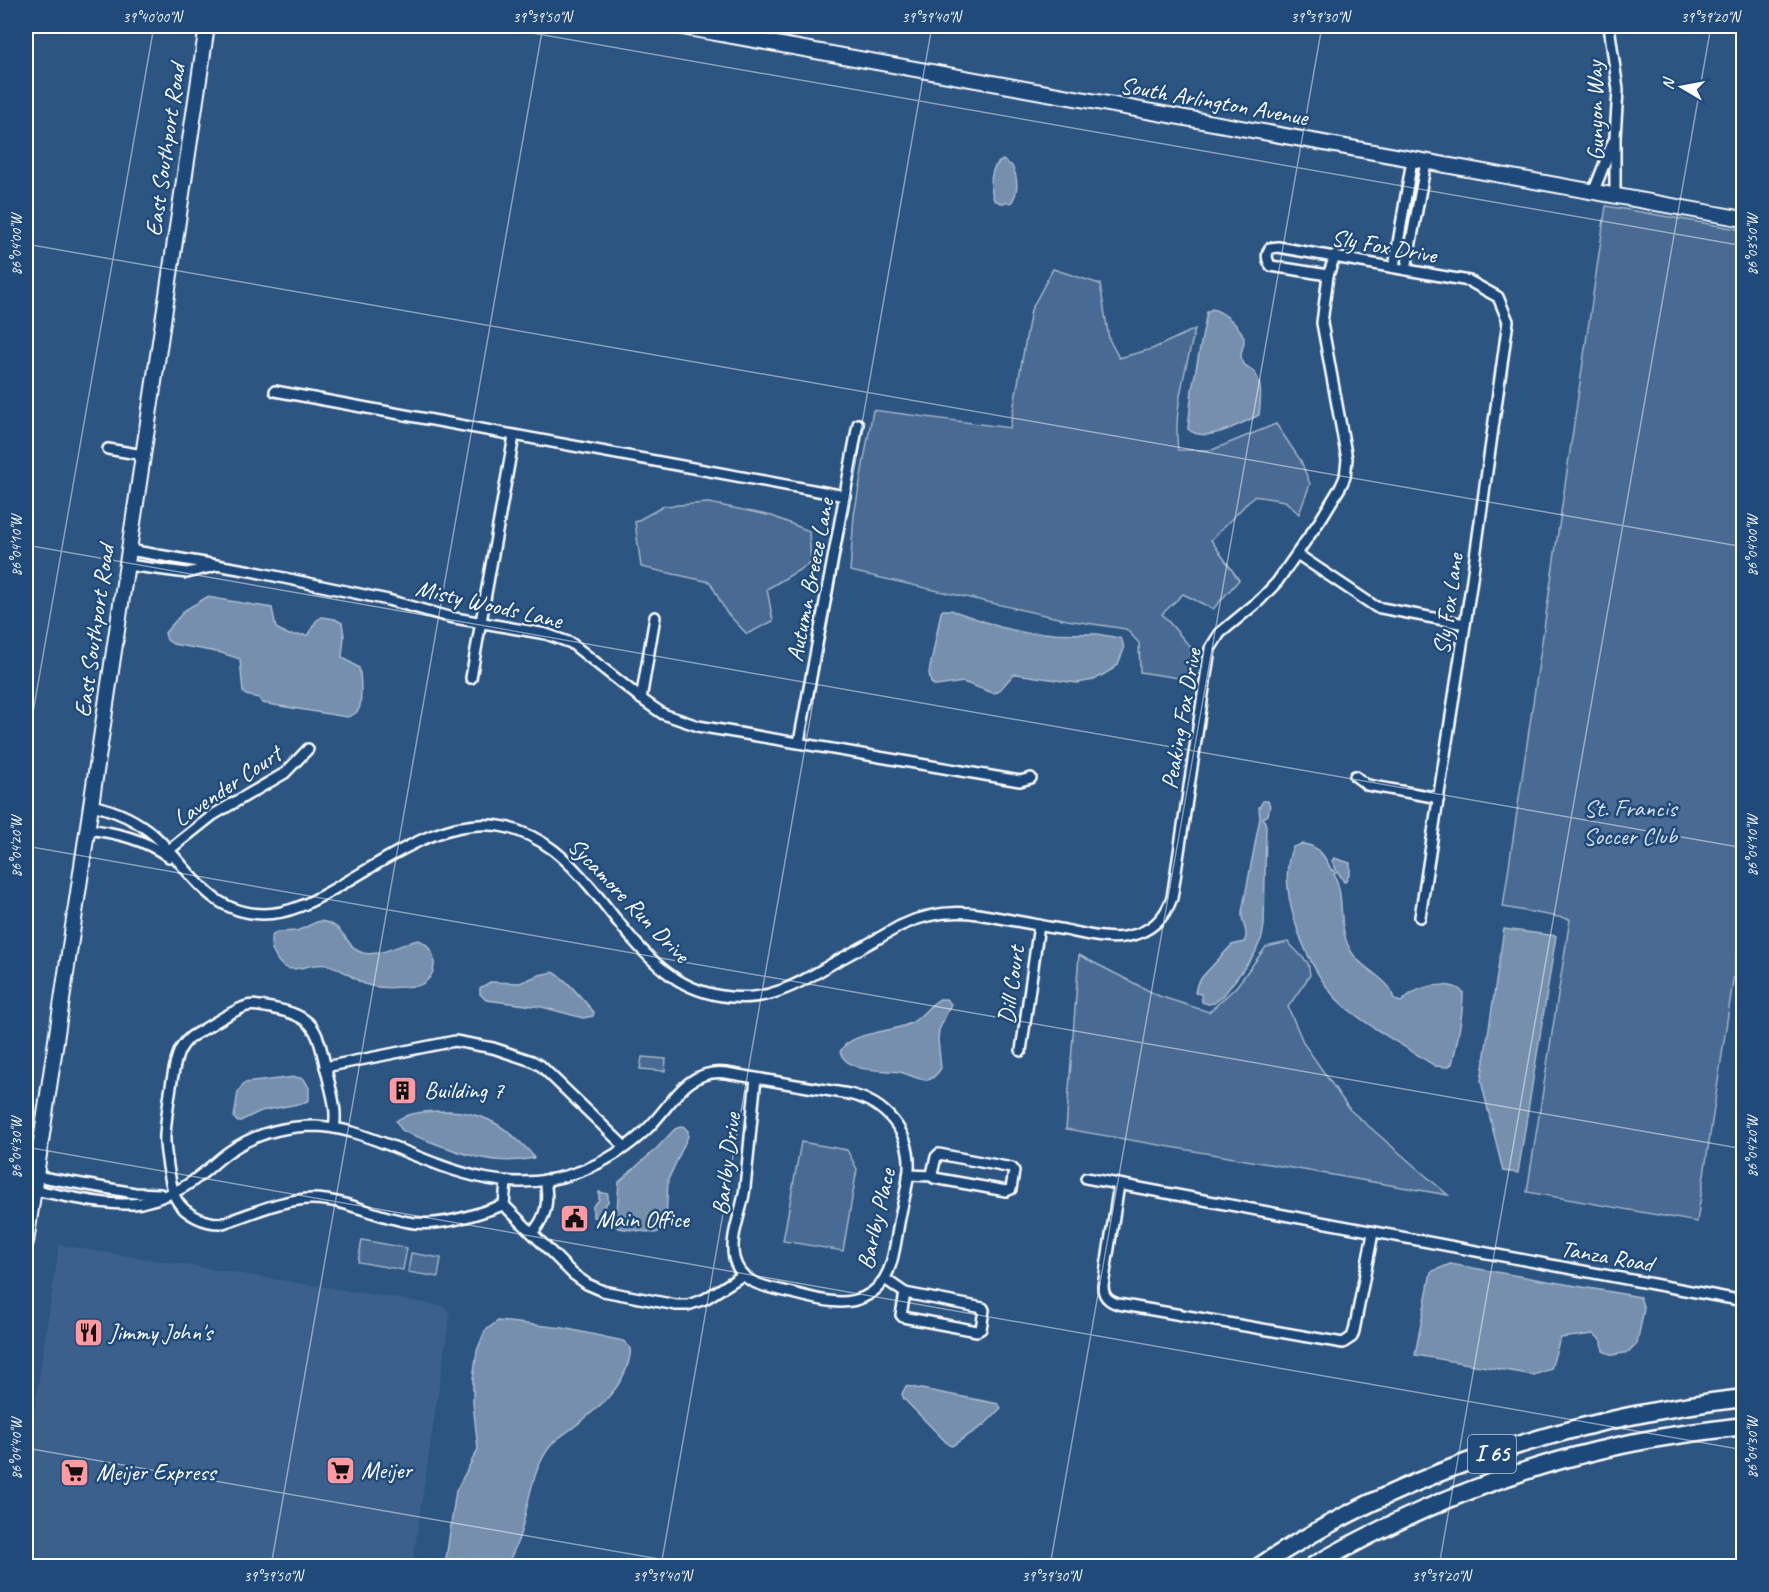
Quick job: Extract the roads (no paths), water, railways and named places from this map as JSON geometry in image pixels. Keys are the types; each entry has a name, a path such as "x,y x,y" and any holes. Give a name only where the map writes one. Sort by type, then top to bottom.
{"highway":[{"name":"I 65","path":"1260,1566 1324,1527 1380,1499 1479,1458 1552,1434 1615,1418 1681,1405 1743,1398"},
{"name":"I 65","path":"1313,1566 1390,1526 1487,1484 1621,1445 1683,1433 1743,1426"}],"main road":[{"name":"East Southport Road","path":"26,1242 207,26"},
{"name":"South Arlington Avenue","path":"677,26 1743,219"}],"street":[{"name":"Gunyon Way","path":"1609,26 1618,90 1615,137 1616,197"},
{"path":"1593,193 1615,137"},
{"path":"1394,267 1419,161"},
{"path":"1406,269 1419,161"},
{"name":"Sly Fox Drive","path":"1328,275 1270,266 1267,252 1270,248 1278,247 1469,281 1498,297"},
{"name":"Peaking Fox Drive","path":"1100,936 1127,937 1143,932 1153,927 1168,910 1172,898 1210,649 1220,633 1260,600 1277,582 1321,519 1345,477 1347,459 1322,323 1328,275 1335,256"},
{"name":"Sly Fox Lane","path":"1420,917 1508,321 1498,297"},
{"path":"275,391 845,496"},
{"name":"Autumn Breeze Lane","path":"799,742 858,424"},
{"path":"471,678 514,436"},
{"path":"108,449 143,455"},
{"path":"1297,554 1376,607 1465,624"},
{"path":"128,558 187,573 218,565"},
{"name":"Misty Woods Lane","path":"128,558 218,565 388,600 449,617 537,633 571,643 663,714 698,726 1020,781 1031,778"},
{"path":"641,699 655,617"},
{"name":"Lavender Court","path":"166,852 213,814 285,773 308,749"},
{"path":"1355,776 1367,784 1438,798"},
{"name":"Sycamore Run Drive","path":"91,805 108,809 134,821 153,834 166,852 183,867 203,891 222,903 243,911 276,913 312,902 436,833 469,825 493,825 513,829 537,838 565,858 651,958 669,974 694,988 729,997 761,996 783,990 900,926 928,915 948,912 967,913 1100,936"},
{"name":"Sycamore Run Drive","path":"87,829 126,836 166,852"},
{"name":"Dill Court","path":"1021,1051 1039,925"},
{"path":"334,1128 336,1114 320,1041 308,1021 293,1013 255,1005 242,1007 194,1035 184,1044 176,1060 165,1136 174,1191 179,1203 202,1220 215,1223 291,1201 308,1199 328,1200 403,1221 429,1224 455,1221 504,1205"},
{"path":"326,1067 451,1042 493,1048 541,1066 626,1147"},
{"path":"33,1190 120,1204 142,1202 190,1183 223,1156 251,1139 294,1128 334,1128 362,1134 463,1175 506,1182 545,1180 585,1170 626,1147 646,1130 681,1089 704,1074 717,1072 756,1078"},
{"name":"Barlby Place","path":"743,1275 761,1286 837,1302 864,1298 885,1279 890,1268 908,1175 908,1154 905,1140 898,1126 889,1115 869,1101 849,1094 756,1078"},
{"name":"Barlby Drive","path":"743,1275 738,1269 733,1247 745,1187 756,1078"},
{"path":"908,1175 933,1176 1008,1192 1011,1189 1014,1171 1011,1168 939,1154 936,1157 933,1176"},
{"path":"35,1176 135,1193 174,1191"},
{"name":"Tanza Road","path":"1086,1178 1743,1301"},
{"path":"532,1233 544,1217 547,1195 545,1180"},
{"path":"506,1182 504,1205 578,1279 594,1288 676,1305 688,1305 705,1299 743,1275"},
{"path":"1119,1185 1103,1286 1106,1298 1118,1304 1343,1343 1352,1337 1354,1331 1373,1233"},
{"path":"885,1279 905,1293 981,1307 984,1310 981,1329 977,1331 903,1317 901,1315 905,1293"}],"place":[{"name":"Building 7","path":"403,1090"},
{"name":"Main Office","path":"575,1219"},
{"name":"Jimmy John's","path":"88,1332"},
{"name":"Meijer","path":"340,1470"},
{"name":"Meijer Express","path":"75,1472"}],"park label":[{"name":"St. Francis Soccer Club","path":"1630,822"}]}
